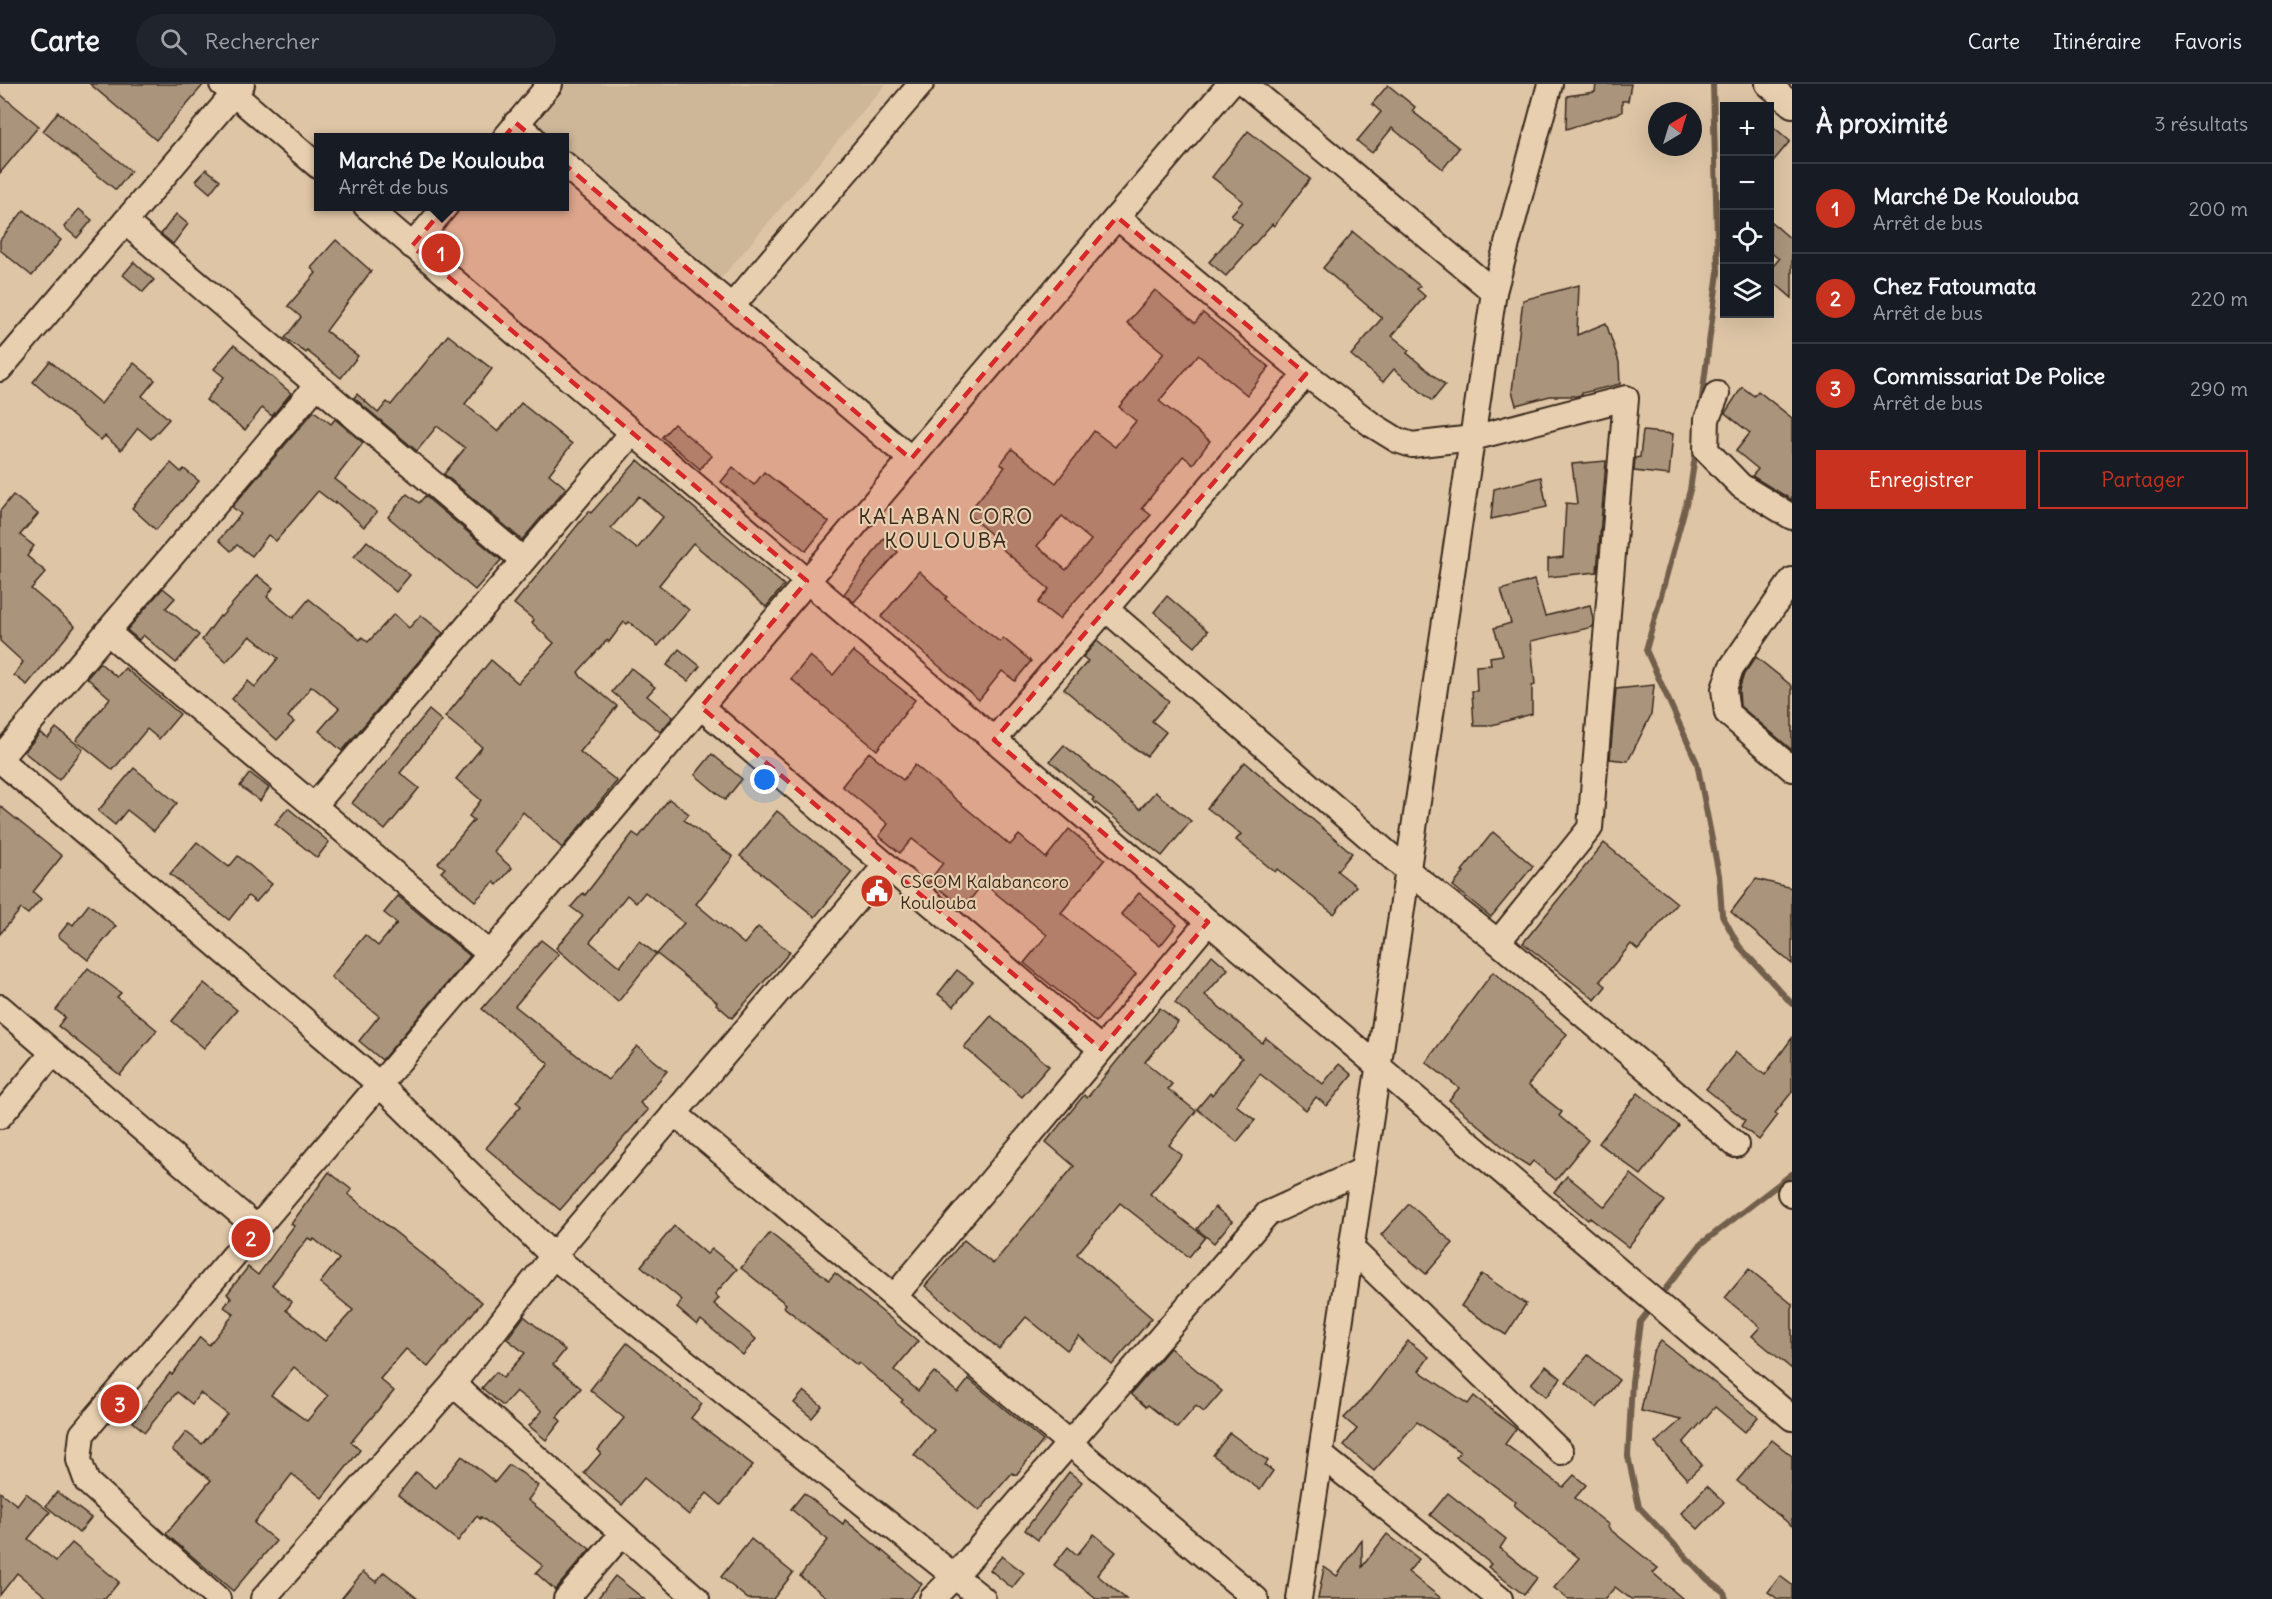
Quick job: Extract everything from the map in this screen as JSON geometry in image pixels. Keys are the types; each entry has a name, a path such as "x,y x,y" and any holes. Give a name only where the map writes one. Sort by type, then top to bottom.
{"street":[{"path":"518,133 550,84"},
{"path":"732,306 921,84"},
{"path":"218,1599 87,1482 79,1460 82,1434 1230,84"},
{"path":"1245,84 1494,292"},
{"path":"1299,1599 1494,292 1550,84"},
{"path":"1768,84 1792,105"},
{"path":"0,369 125,222 232,87 314,162"},
{"path":"569,168 911,459"},
{"path":"371,211 1378,1069 1792,1418"},
{"path":"412,246 443,211"},
{"path":"1117,217 1306,374 1371,424 1396,440 1412,445 1473,438 1626,398 1590,828 1498,942"},
{"path":"125,222 524,560"},
{"path":"994,740 1306,374"},
{"path":"318,385 0,759 379,1084 553,1256 983,1599"},
{"path":"1716,394 1707,419 1706,450 1742,486 1792,518"},
{"path":"314,806 632,433"},
{"path":"1792,580 1731,668 1724,689 1727,713 1792,769"},
{"path":"1106,609 1408,871 1498,942 1736,1145"},
{"path":"107,632 490,954"},
{"path":"701,707 1101,1049"},
{"path":"263,1599 453,1384 553,1256 885,865"},
{"path":"894,1297 1208,922"},
{"path":"0,1007 258,1228"},
{"path":"0,1116 53,1053"},
{"path":"674,1113 1256,1599"},
{"path":"932,1599 954,1577 1267,1214 1363,1170"},
{"path":"1352,1249 1561,1452"},
{"path":"453,1384 697,1599"},
{"path":"1321,1455 1500,1599"},
{"path":"567,1599 622,1534"}],"highlighted area":[{"path":"516,123 911,459 1117,217 1306,374 994,740 1208,922 1101,1049 701,707 807,581 412,246"}],"shaded area":[{"path":"559,84 886,84 713,288 569,159 569,133 539,133 527,122"}],"building":[{"path":"90,84 204,84 156,140"},
{"path":"1596,84 1631,84 1628,101 1622,101 1622,112 1566,129 1567,96 1595,92"},
{"path":"1388,85 1415,107 1412,111 1459,148 1443,169 1392,128 1372,153 1357,141 1381,112 1372,104"},
{"path":"0,94 39,126 0,173"},
{"path":"58,112 131,171 116,190 43,131"},
{"path":"1774,127 1790,141 1774,160"},
{"path":"1248,131 1310,179 1274,226 1272,224 1226,276 1209,262 1242,224 1231,215 1243,201 1212,177"},
{"path":"206,169 220,180 210,193 196,181"},
{"path":"79,209 92,220 77,238 64,227"},
{"path":"24,210 61,240 32,276 0,250 0,240"},
{"path":"176,214 188,224 173,244 161,234"},
{"path":"1774,224 1792,240 1792,298 1774,282 1774,265 1779,259 1774,255"},
{"path":"1353,232 1420,286 1417,289 1425,296 1392,336 1409,350 1407,353 1445,385 1432,401 1394,369 1383,382 1351,355 1382,318 1323,268"},
{"path":"336,240 371,271 326,331 358,356 341,378 307,351 306,353 285,338 301,317 288,306 316,273 311,268"},
{"path":"134,262 154,280 143,292 123,275"},
{"path":"1579,285 1577,335 1606,323 1619,362 1620,384 1582,393 1582,395 1550,396 1516,405 1512,391 1523,300"},
{"path":"1155,290 1195,323 1203,313 1269,367 1247,395 1198,355 1159,401 1210,441 1193,464 1183,456 1142,508 1151,515 1059,619 1038,603 1049,589 1000,547 1003,544 967,514 1005,467 1000,464 1012,449 1056,483 1094,431 1115,447 1136,421 1119,407 1164,353 1127,323","holes":["1062,516 1091,540 1066,570 1037,546"]},
{"path":"448,335 492,369 465,404 498,432 521,403 572,444 549,474 566,488 522,540 444,474 465,448 437,426 417,451 354,398 357,394 378,413 387,402 391,405"},
{"path":"234,345 291,393 272,416 262,408 245,430 206,400 224,377 214,369"},
{"path":"50,361 101,404 134,363 155,380 142,396 169,419 151,439 138,428 121,450 105,436 101,440 33,382"},
{"path":"1742,387 1754,396 1758,391 1792,418 1792,500 1752,476 1758,469 1736,451 1750,433 1725,413"},
{"path":"314,411 331,424 335,419 363,443 335,479 377,512 364,527 336,502 335,504 318,491 276,541 268,535 252,556 237,545 231,551 219,540 241,514 232,507"},
{"path":"674,424 712,456 700,469 662,437"},
{"path":"1643,431 1673,434 1669,475 1634,471 1635,458 1640,457"},
{"path":"638,460 784,585 766,607 693,543 659,585 689,610 658,646 629,622 627,624 624,622 609,642 607,640 578,672 617,706 580,752 617,781 562,848 523,812 494,852 512,868 497,885 494,882 475,901 441,872 445,868 438,863 474,820 469,816 481,800 456,779 482,747 445,717 491,660 518,683 554,643 532,623 534,620 514,604 589,511 591,513","holes":["639,496 663,517 637,549 611,528"]},
{"path":"1606,461 1597,572 1548,577 1548,559 1563,557 1566,503 1577,504 1572,464"},
{"path":"171,463 181,472 184,469 199,481 156,530 132,508"},
{"path":"733,467 754,485 764,472 829,522 806,551 721,482"},
{"path":"1541,477 1547,507 1491,519 1494,489"},
{"path":"407,494 419,503 425,496 501,560 475,590 388,517"},
{"path":"13,495 38,514 20,535 34,546 27,556 46,572 31,589 75,626 27,685 14,675 23,662 0,641 0,511"},
{"path":"884,538 898,552 854,602 844,594"},
{"path":"367,541 410,575 396,592 354,557"},
{"path":"919,571 947,597 945,599 1000,642 1003,638 1031,661 1015,681 1002,671 979,700 881,617"},
{"path":"257,575 273,588 267,597 293,618 309,599 360,640 362,637 368,642 394,614 409,628 421,615 443,633 342,751 319,731 339,708 314,688 311,687 288,717 294,722 277,740 232,699 248,681 255,687 278,658 250,636 226,662 202,640"},
{"path":"1534,580 1545,616 1590,605 1593,627 1531,641 1535,685 1532,686 1532,714 1488,726 1474,726 1472,691 1477,691 1476,666 1491,665 1490,657 1503,655 1494,628 1511,623 1501,590"},
{"path":"163,588 175,598 166,608 199,635 176,663 143,635 139,640 127,630"},
{"path":"1167,596 1208,631 1195,647 1154,612"},
{"path":"1097,641 1169,701 1152,721 1166,732 1147,756 1131,746 1064,689 1088,661 1083,657"},
{"path":"679,649 700,666 688,681 667,665"},
{"path":"853,651 915,700 877,750 791,679 810,656 833,675"},
{"path":"1756,657 1792,686 1792,750 1740,706 1739,690 1744,674"},
{"path":"100,663 117,677 125,668 180,714 159,739 147,729 113,770 76,740 110,698 87,678"},
{"path":"631,668 655,687 647,696 673,717 660,732 612,692"},
{"path":"1654,685 1651,715 1628,761 1610,759 1616,689"},
{"path":"429,710 442,721 400,773 419,788 385,830 352,803"},
{"path":"56,728 83,749 59,780 24,752 40,733 48,738"},
{"path":"1064,745 1140,809 1155,792 1191,821 1162,856 1092,800 1094,798 1050,761"},
{"path":"869,752 903,780 915,765 1010,845 1019,835 1046,858 1069,829 1105,859 1061,913 1136,974 1096,1022 1024,963 1047,935 983,883 964,908 929,881 943,863 912,839 900,853 879,836 888,824 842,786"},
{"path":"712,754 742,779 725,800 695,775"},
{"path":"1245,762 1352,853 1337,871 1356,886 1334,914 1277,869 1275,872 1236,840 1241,834 1207,808"},
{"path":"134,768 177,803 154,831 127,810 115,825 98,811"},
{"path":"250,773 269,788 260,801 240,786"},
{"path":"669,799 689,814 684,820 733,857 696,904 744,944 758,927 790,952 732,1018 716,1004 717,1002 657,954 684,923 645,892 636,903 627,895 590,942 620,967 639,941 656,954 618,1002 556,948 583,916 571,907 583,893 585,895 633,833 639,837"},
{"path":"0,806 62,856 33,892 41,899 28,914 21,909 0,934"},
{"path":"288,808 329,842 317,858 275,824"},
{"path":"777,811 852,872 815,917 740,856"},
{"path":"1493,832 1533,866 1491,917 1453,886"},
{"path":"197,842 229,867 238,856 272,884 256,902 248,896 229,920 170,874"},
{"path":"1604,843 1677,903 1638,950 1631,944 1600,981 1606,986 1595,1000 1523,943"},
{"path":"1756,879 1792,888 1792,964 1731,912"},
{"path":"1139,893 1177,925 1160,946 1121,914"},
{"path":"398,896 470,956 382,1060 359,1041 379,1016 331,977 365,935 378,946 397,923 384,913"},
{"path":"89,904 116,926 88,960 58,936 69,922 73,925"},
{"path":"541,940 559,954 515,1006 608,1080 637,1046 667,1071 640,1103 648,1110 560,1210 486,1148 521,1106 516,1102 549,1064 482,1009"},
{"path":"1212,955 1228,969 1205,995 1262,1043 1266,1038 1323,1084 1339,1064 1352,1075 1327,1106 1316,1097 1306,1110 1260,1074 1236,1105 1255,1120 1237,1142 1197,1109 1210,1093 1212,1095 1242,1058 1175,1003"},
{"path":"88,968 121,993 117,997 157,1030 120,1075 58,1026 65,1017 56,1010"},
{"path":"957,970 973,982 954,1006 938,994"},
{"path":"1493,972 1567,1034 1528,1085 1562,1112 1559,1116 1588,1140 1556,1180 1533,1161 1529,1166 1516,1158 1449,1100 1459,1088 1426,1062"},
{"path":"204,983 237,1010 204,1048 172,1021"},
{"path":"1160,1008 1178,1022 1145,1062 1172,1084 1168,1089 1196,1111 1169,1145 1182,1155 1150,1194 1205,1237 1189,1257 1120,1203 1077,1254 1152,1318 1112,1365 1079,1336 1067,1350 1026,1317 999,1349 925,1286 964,1240 993,1264 1074,1166 1046,1142 1084,1095 1087,1098"},
{"path":"991,1016 1049,1066 1022,1097 964,1047"},
{"path":"1792,1038 1792,1092 1775,1113 1778,1115 1759,1140 1741,1126 1745,1120 1706,1089 1736,1052 1765,1075"},
{"path":"1638,1093 1679,1126 1641,1175 1599,1143"},
{"path":"329,1172 352,1190 348,1194 482,1302 428,1367 406,1349 380,1379 394,1391 351,1442 360,1450 322,1498 292,1474 254,1523 276,1541 233,1591 166,1534 211,1480 172,1450 186,1432 202,1444 227,1414 200,1393 192,1404 177,1392 145,1432 133,1422 200,1337 209,1345 234,1314 224,1307 231,1298 227,1294 248,1267 258,1275 294,1226 291,1224","holes":["308,1238 313,1241 314,1239 339,1259 320,1283 353,1310 325,1341 286,1310 292,1302 272,1285","294,1367 328,1396 307,1421 271,1395"]},
{"path":"1631,1174 1665,1201 1628,1247 1590,1218 1588,1220 1554,1192 1567,1176 1605,1207"},
{"path":"1409,1204 1453,1243 1426,1274 1381,1235"},
{"path":"1215,1207 1232,1221 1214,1243 1197,1229"},
{"path":"674,1226 707,1254 712,1249 737,1269 715,1294 719,1298 714,1304 756,1339 743,1355 701,1320 697,1325 677,1308 682,1300 641,1266"},
{"path":"770,1233 829,1280 835,1273 918,1341 894,1370 918,1391 934,1372 958,1393 969,1379 1043,1441 1016,1475 1012,1473 979,1511 914,1455 934,1430 859,1363 857,1365 784,1307 786,1304 741,1268"},
{"path":"1749,1269 1792,1304 1792,1369 1752,1336 1760,1327 1725,1298"},
{"path":"1482,1274 1526,1304 1506,1335 1461,1306"},
{"path":"524,1316 565,1350 553,1365 581,1388 557,1417 561,1421 546,1440 529,1426 542,1411 516,1391 503,1406 482,1388 496,1372 503,1378 525,1353 507,1339"},
{"path":"1408,1341 1429,1357 1419,1371 1468,1404 1474,1396 1516,1429 1505,1444 1563,1487 1574,1475 1586,1485 1575,1498 1658,1568 1653,1573 1683,1599 1631,1599 1615,1587 1605,1599 1568,1599 1554,1588 1579,1558 1514,1505 1516,1502 1456,1457 1460,1452 1417,1422 1374,1471 1344,1445 1357,1429 1344,1418 1369,1392"},
{"path":"1661,1341 1758,1417 1745,1432 1715,1407 1683,1443 1702,1465 1687,1479 1655,1443 1681,1420 1641,1411 1653,1352"},
{"path":"627,1343 702,1404 691,1418 753,1465 721,1505 707,1493 689,1515 644,1478 622,1505 584,1473 601,1453 598,1450 624,1418 590,1390"},
{"path":"1170,1348 1222,1391 1204,1412 1196,1406 1177,1428 1131,1394"},
{"path":"1588,1355 1619,1380 1597,1408 1566,1382"},
{"path":"1546,1366 1561,1378 1546,1397 1531,1384"},
{"path":"804,1391 822,1406 812,1418 794,1403"},
{"path":"1230,1433 1268,1461 1265,1465 1273,1471 1260,1490 1213,1455"},
{"path":"1772,1440 1792,1456 1792,1526 1737,1481"},
{"path":"462,1456 495,1482 509,1465 522,1473 538,1486 528,1500 590,1549 555,1590 536,1573 543,1566 481,1517 480,1519 477,1516 458,1541 398,1495 416,1472 436,1488"},
{"path":"1069,1472 1082,1482 1038,1540 1025,1530"},
{"path":"1707,1486 1724,1502 1698,1529 1681,1513"},
{"path":"0,1492 17,1505 26,1493 50,1512 28,1539 56,1561 72,1543 119,1582 105,1599 49,1599 17,1573 0,1595"},
{"path":"57,1492 91,1518 79,1533 46,1506"},
{"path":"804,1493 843,1524 845,1520 922,1584 909,1599 829,1599 800,1576 828,1540 791,1509"},
{"path":"1448,1493 1506,1539 1500,1548 1537,1578 1524,1595 1488,1567 1491,1564 1430,1515"},
{"path":"1094,1534 1116,1552 1097,1575 1126,1599 1096,1599 1054,1565 1068,1547 1077,1555"},
{"path":"1387,1534 1419,1559 1408,1572 1442,1599 1318,1599 1324,1567 1337,1576 1362,1540 1362,1567"},
{"path":"751,1539 793,1573 773,1599 748,1599 721,1577"},
{"path":"1002,1556 1024,1573 1012,1588 990,1570"},
{"path":"363,1572 376,1582 384,1572 418,1599 341,1599"},
{"path":"615,1576 644,1599 597,1599"},
{"path":"1780,1576 1792,1585 1792,1599 1778,1599 1768,1592"}],"waterway":[{"path":"1701,406 1718,272 1713,84"},
{"path":"1696,449 1690,490 1646,650 1697,763 1719,875 1722,915 1739,946 1792,1004"},
{"path":"1659,1297 1701,1244 1792,1174"},
{"path":"1653,1305 1640,1322 1632,1382 1628,1456 1639,1507 1707,1579 1724,1592 1726,1599"}],"place":[{"name":"Marché De Koulouba","path":"441,253"},
{"name":"CSCOM Kalabancoro Koulouba","path":"877,891"},
{"name":"Chez Fatoumata","path":"251,1238"},
{"name":"Commissariat De Police","path":"120,1404"}],"district":[{"name":"KALABAN CORO KOULOUBA","path":"946,528"}]}
